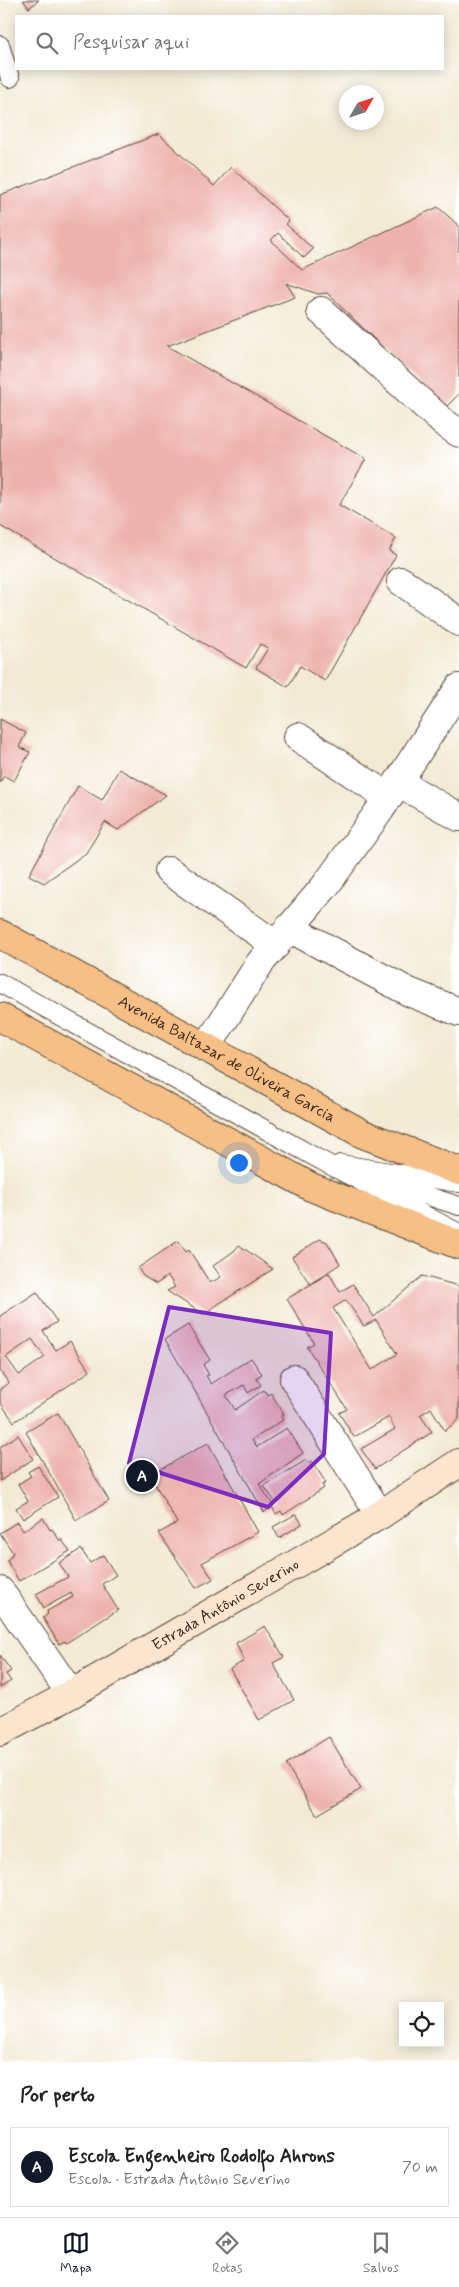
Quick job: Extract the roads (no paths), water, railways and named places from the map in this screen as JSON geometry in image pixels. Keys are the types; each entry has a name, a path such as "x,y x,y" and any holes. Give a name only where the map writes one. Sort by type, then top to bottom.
{"main road":[{"name":"Avenida Baltazar de Oliveira Garcia","path":"0,934 363,1134 459,1171"},
{"path":"0,1017 311,1187 459,1245"},
{"name":"Estrada Antônio Severino","path":"0,1732 71,1694 380,1514 459,1463"}],"street":[{"path":"321,311 444,422 459,433"},
{"path":"401,581 459,622"},
{"path":"206,1048 260,963 326,885 393,790 459,688"},
{"path":"298,737 393,790 459,817"},
{"path":"169,871 283,936 459,1012"},
{"path":"294,1379 380,1514"},
{"path":"0,1591 71,1694"}],"lane":[{"path":"0,45 10,78"},
{"path":"0,984 324,1162 459,1232"},
{"path":"324,1162 459,1184"},
{"path":"324,1162 459,1206"}],"place":[{"name":"Escola Engenheiro Rodolfo Ahrons","path":"142,1476"}]}
